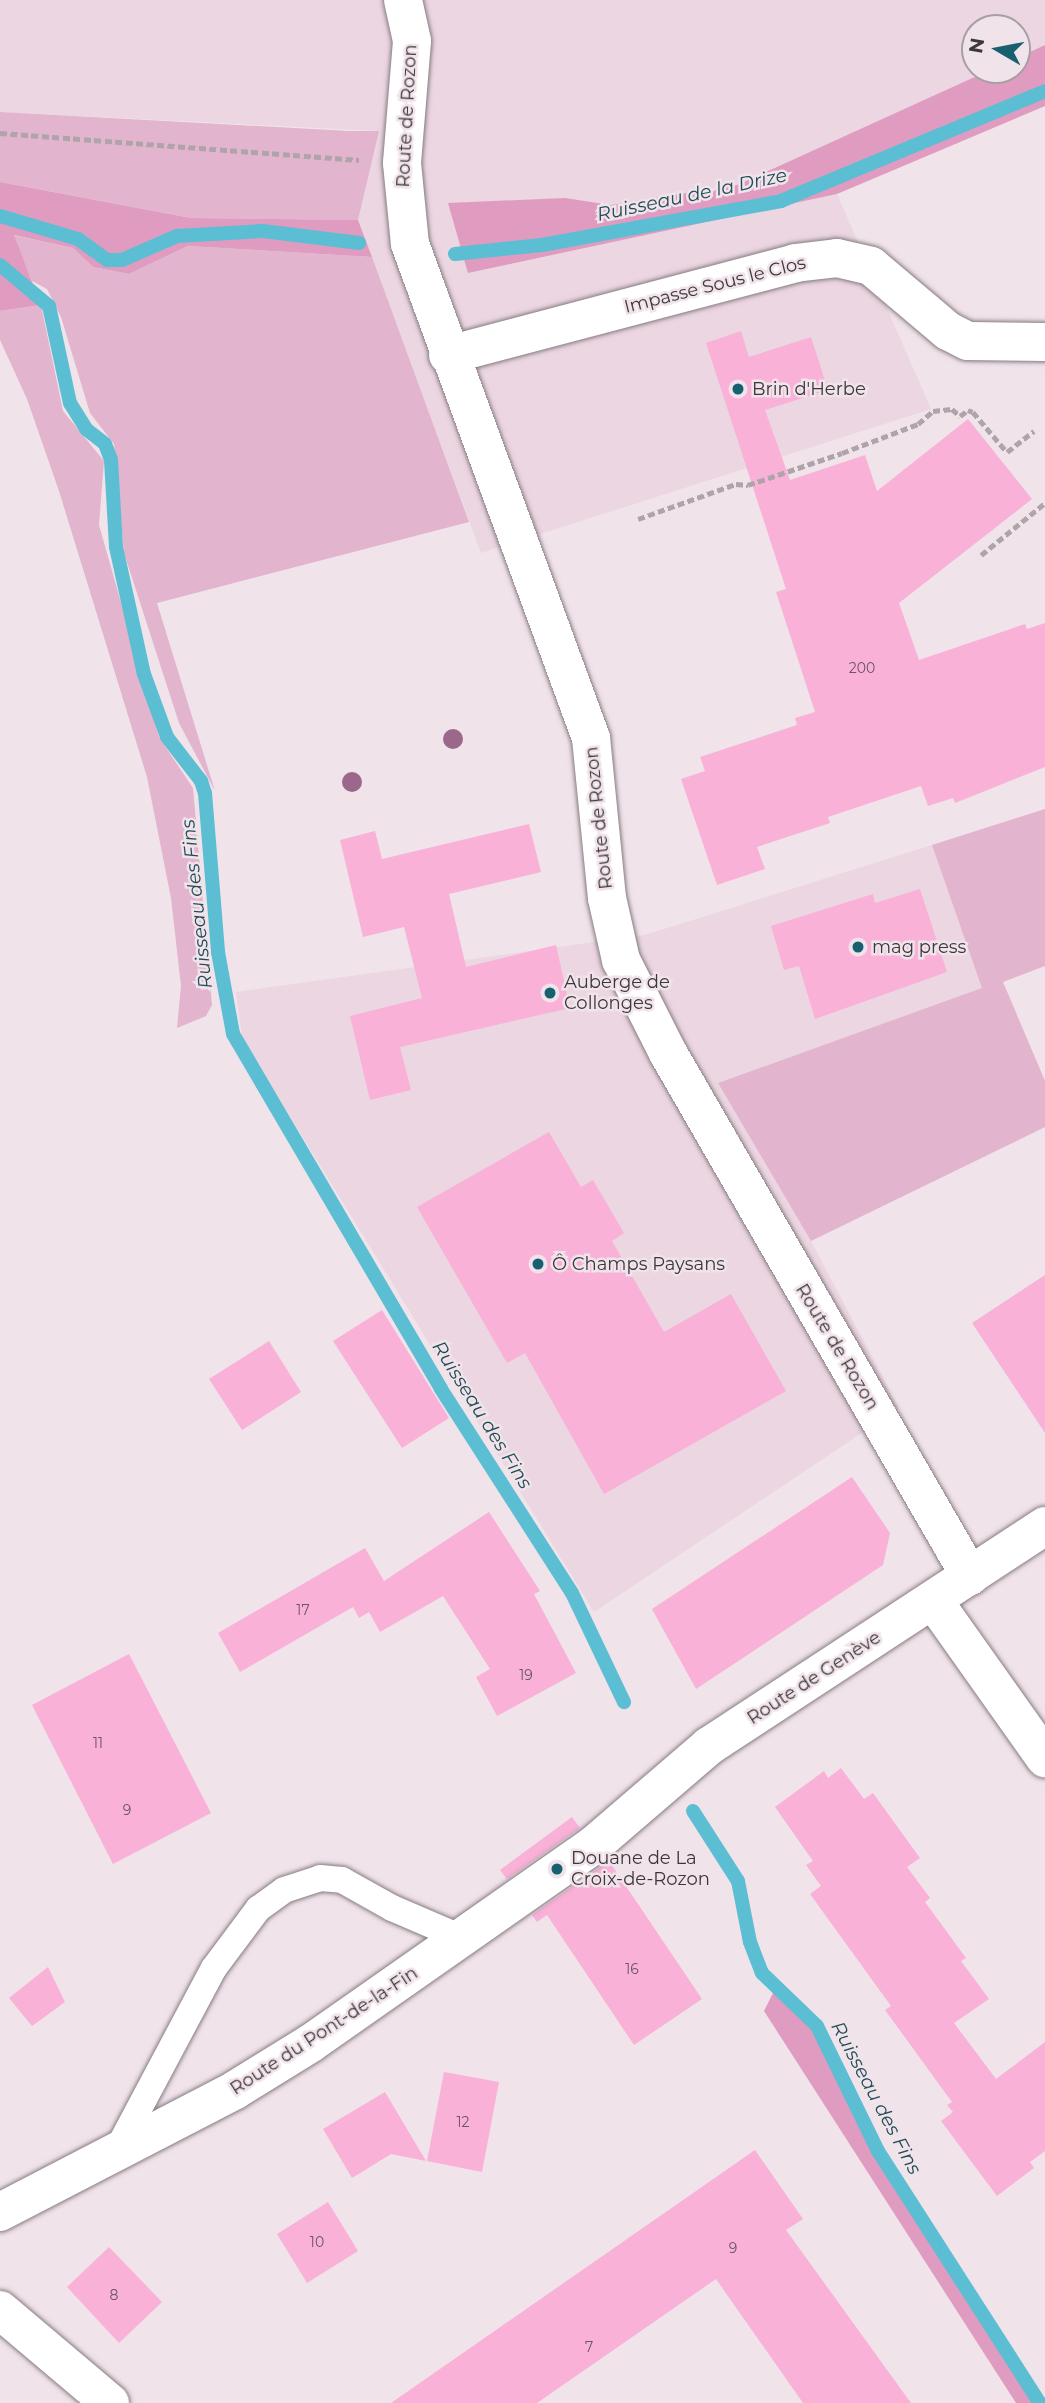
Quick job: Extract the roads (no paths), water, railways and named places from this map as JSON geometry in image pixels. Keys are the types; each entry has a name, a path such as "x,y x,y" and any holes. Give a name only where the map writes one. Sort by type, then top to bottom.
{"street":[{"name":"Route de Rozon","path":"403,0 412,41 402,163 410,244 448,355 591,738 607,898 621,960 668,1053 970,1576"},
{"name":"Impasse Sous le Clos","path":"448,355 795,262 837,258 871,266 948,331 968,341 1045,342"},
{"name":"Route de Genève","path":"595,1843 709,1746 1045,1526"},
{"path":"933,1600 1045,1758"},
{"name":"Route du Pont-de-la-Fin","path":"0,2212 246,2084 462,1938 595,1843"},
{"path":"0,2310 110,2403"}],"lane":[{"path":"116,2151 214,1968 258,1909 284,1890 320,1878 342,1880 392,1908 462,1938"}],"waterway":[{"name":"Ruisseau de la Drize","path":"455,254 542,245 781,201 1045,91"},
{"name":"Ruisseau de la Drize","path":"0,216 78,239 107,260 122,260 177,236 263,231 359,243"},
{"name":"Ruisseau des Fins","path":"0,265 49,306 70,403 86,429 105,444 111,460 116,547 144,674 167,737 201,781 205,793 218,952 233,1034 441,1389 572,1593 624,1702"},
{"name":"Ruisseau des Fins","path":"693,1811 738,1881 750,1942 762,1973 817,2026 878,2151 1040,2403"}],"place":[{"name":"Brin d'Herbe","path":"738,389"},
{"name":"mag press","path":"858,947"},
{"name":"Auberge de Collonges","path":"550,993"},
{"name":"Ô Champs Paysans","path":"538,1264"},
{"name":"Douane de La Croix-de-Rozon","path":"557,1869"}]}
